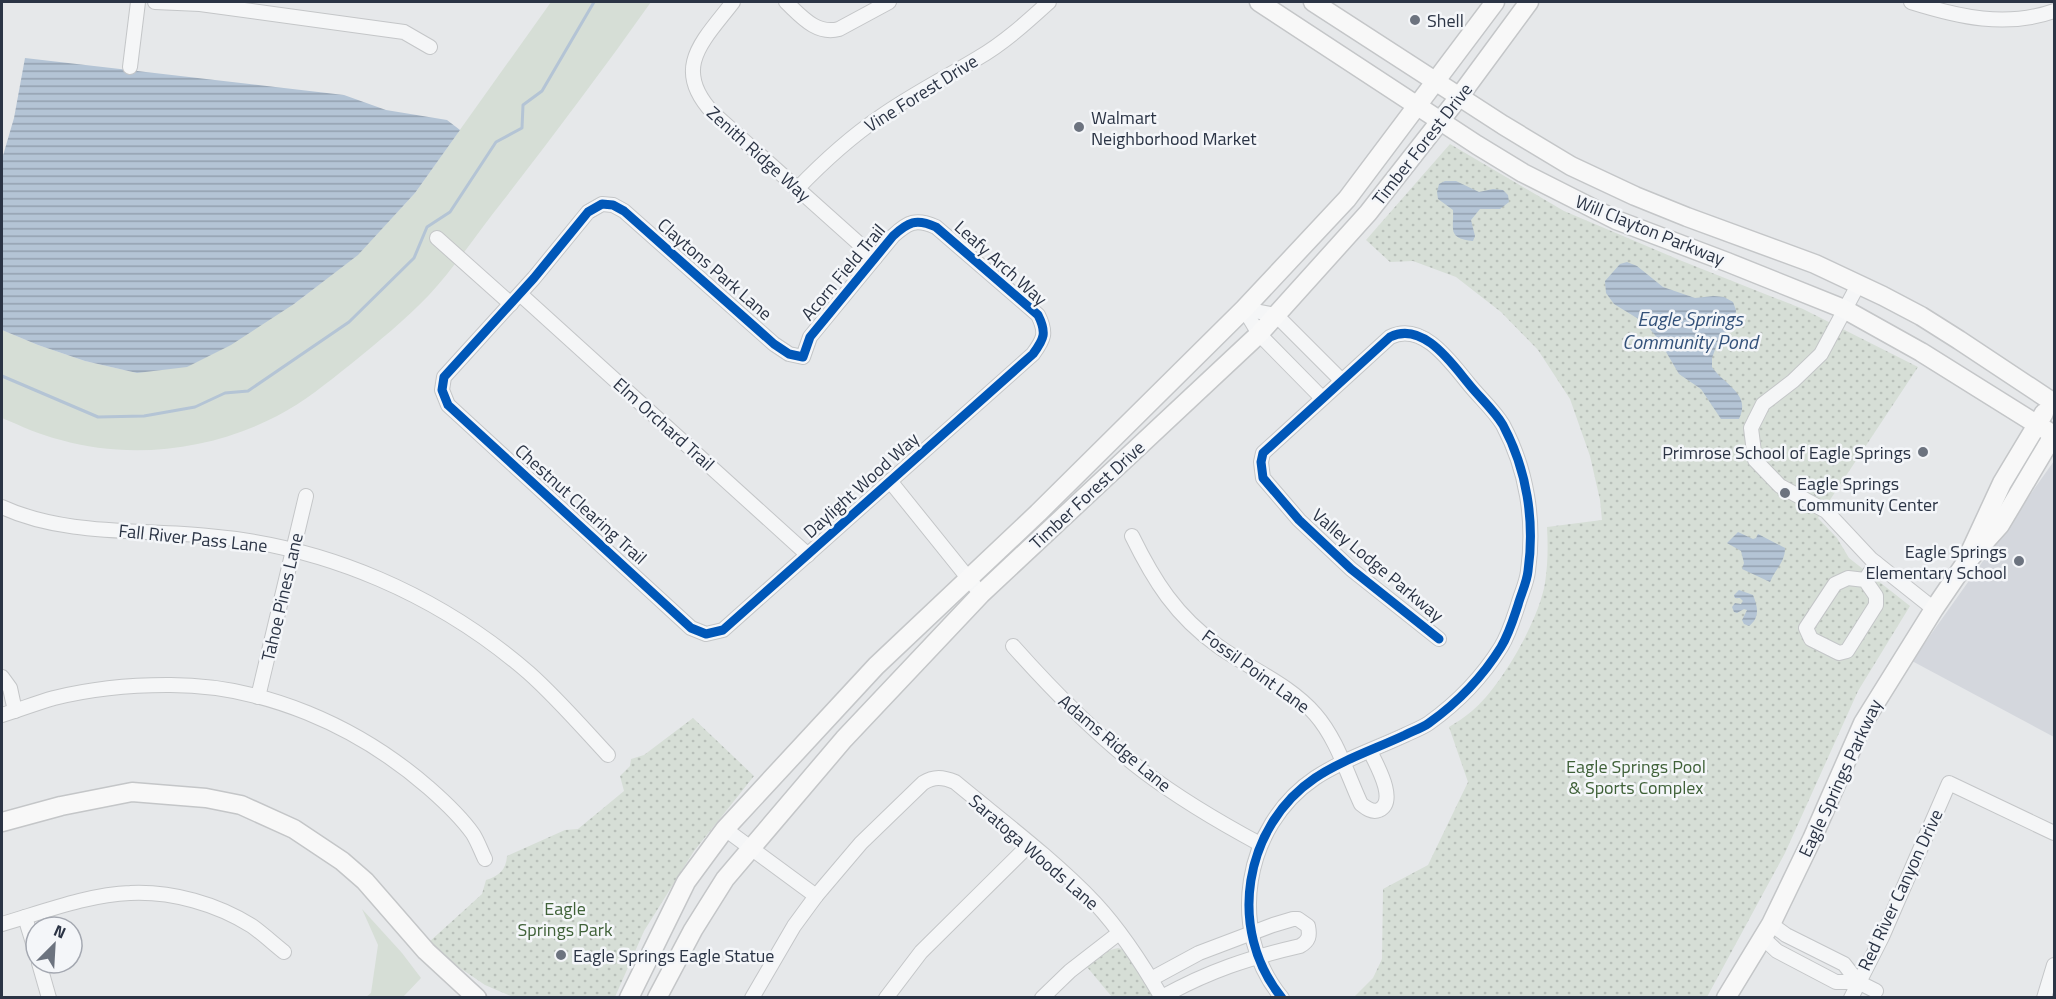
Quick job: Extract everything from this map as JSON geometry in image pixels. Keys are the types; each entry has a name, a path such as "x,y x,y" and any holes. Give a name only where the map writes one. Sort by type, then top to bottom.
{"main road":[{"name":"Will Clayton Parkway","path":"1259,2 1523,173 1616,220 1844,309 1921,352 2054,434"},
{"name":"Will Clayton Parkway","path":"1313,2 1534,145 1608,183 1687,217 1815,264 1921,316 2054,401"},
{"name":"Timber Forest Drive","path":"629,998 686,882 725,829 876,666 1244,309 1347,199 1495,2"},
{"name":"Timber Forest Drive","path":"657,998 693,930 719,888 750,848 844,739 981,594 1259,334 1368,213 1459,97 1529,2"},
{"name":"Eagle Springs Parkway","path":"1964,565 1997,493 2038,423 2054,401"},
{"name":"Eagle Springs Parkway","path":"1726,998 1767,931 1812,839 1863,723 1964,565 2000,525 2054,434"},
{"path":"2,822 61,806 132,792 206,798 241,805 294,829 342,861 365,881 426,951 477,998"},
{"path":"447,971 493,998"}],"street":[{"path":"130,67 138,2"},
{"path":"155,2 200,3 404,32 430,47"},
{"name":"Zenith Ridge Way","path":"733,2 707,36 697,55 692,74 696,92 712,113 875,258"},
{"path":"786,2 810,24 832,31 839,30 889,2"},
{"name":"Vine Forest Drive","path":"797,189 831,154 852,137 913,95 980,57 1021,27 1049,2"},
{"path":"1911,2 1944,12 1989,20 2008,21 2032,18 2055,11"},
{"name":"Claytons Park Lane","path":"515,299 588,212 597,206 607,204 624,211 783,351 803,357"},
{"name":"Acorn Field Trail","path":"803,357 810,337 893,236 906,225 922,222"},
{"name":"Leafy Arch Way","path":"922,222 936,228 1038,315 1043,326 1043,340"},
{"name":"Elm Orchard Trail","path":"437,238 515,299 808,555"},
{"path":"1858,285 1821,354 1793,381 1763,404 1751,428 1755,460 1780,486 1826,511 1876,563 1934,609"},
{"name":"Chestnut Clearing Trail","path":"515,299 444,377 442,390 448,405 691,628"},
{"path":"1244,309 1276,315 1341,380"},
{"path":"1244,309 1259,334 1322,398"},
{"name":"Valley Lodge Parkway","path":"1282,998 1265,973 1257,956 1249,920 1248,895 1260,844 1282,807 1300,789 1342,763 1429,723 1477,681 1501,648 1510,630 1528,572 1530,513 1523,475 1502,424 1452,363 1416,334 1400,332 1390,337 1341,380 1263,453 1261,462 1263,478 1299,520 1351,569 1439,639"},
{"name":"Daylight Wood Way","path":"691,628 706,634 723,630 1033,354 1043,340"},
{"path":"890,481 981,594"},
{"name":"Tahoe Pines Lane","path":"258,697 306,496"},
{"name":"Fall River Pass Lane","path":"2,507 33,518 75,526 208,536 293,549 355,569 430,603 486,638 530,674 608,755"},
{"name":"Fossil Point Lane","path":"1132,536 1149,571 1176,609 1219,646 1285,688 1304,703 1327,731 1361,804 1375,811 1381,809 1385,804 1386,790 1370,751"},
{"path":"1865,580 1876,563"},
{"path":"1848,578 1865,580 1876,596 1876,605 1847,651 1839,653 1811,639 1806,628 1834,584 1848,578"},
{"name":"Adams Ridge Lane","path":"1013,646 1092,729 1142,770 1179,797 1260,844"},
{"path":"2,677 10,688 15,711"},
{"path":"2,715 54,698 125,687 168,685 212,688 258,697 320,718 385,753 410,771 458,816 474,835 485,859"},
{"name":"Saratoga Woods Lane","path":"816,896 845,860 923,783 938,778 955,782 1076,884 1119,933 1162,997"},
{"name":"Red River Canyon Drive","path":"1851,998 1882,937 1949,783 2055,833"},
{"path":"725,829 816,896 788,936 752,998"},
{"path":"886,998 946,924 989,887 1030,844"},
{"path":"32,915 99,897 130,892 160,894 188,899 222,911 252,926 284,952"},
{"path":"2,924 24,917"},
{"path":"1151,979 1199,953 1293,919 1304,922 1309,932 1309,938 1300,946 1257,956 1208,974 1162,997"},
{"path":"1767,931 1777,951 1836,982 1858,982 1876,991"},
{"path":"1042,998 1070,971 1119,933"},
{"path":"2044,998 2055,965"},
{"path":"42,975 49,998"}],"shaded area":[{"name":"Eagle Springs Elementary School","path":"2054,461 2054,737 1912,661"}],"green space":[{"path":"551,2 651,2 559,128 438,284 401,322 324,385 287,411 252,428 199,444 171,448 143,450 88,446 46,436 2,418 2,330 85,361 137,373 294,304 357,255 415,193"},
{"name":"Eagle Springs Pool & Sports Complex","path":"1450,144 1564,211 1803,309 1918,367 1818,518 1837,538 1849,558 1910,606 1858,691 1785,853 1707,997 1353,998 1373,978 1382,959 1383,889 1428,865 1468,782 1449,727 1469,713 1495,686 1527,633 1545,583 1548,555 1547,527 1602,520 1590,456 1570,399 1538,350 1501,312 1456,277 1413,261 1390,262 1366,240"},
{"name":"Eagle Springs Park","path":"693,718 754,776 694,851 644,931 615,997 513,997 485,985 428,943 482,894 486,880 501,872 507,856 565,830 578,829 624,791 620,776 630,766 631,759 644,755"},
{"path":"362,909 402,953 421,978 403,997 366,997 371,993 378,945"},
{"path":"1118,948 1125,950 1155,997 1112,997 1087,967 1110,950"}],"water":[{"path":"25,58 344,95 386,110 447,120 460,130 415,193 358,255 294,304 231,345 187,367 137,373 85,361 2,330 2,159 14,118"},
{"path":"1445,181 1456,181 1479,192 1493,189 1503,190 1508,195 1509,202 1500,209 1480,209 1471,220 1475,236 1473,241 1465,240 1459,238 1454,232 1453,210 1438,199 1439,184"},
{"name":"Eagle Springs Community Pond","path":"1627,262 1637,266 1663,287 1695,298 1724,297 1733,302 1736,310 1735,321 1718,341 1712,358 1712,367 1739,396 1742,410 1739,419 1721,419 1701,389 1679,374 1659,340 1645,323 1614,304 1606,293 1605,281 1620,264"},
{"path":"1738,532 1753,539 1758,534 1785,548 1782,562 1770,582 1742,569 1744,563 1741,551 1727,543"},
{"path":"1739,590 1753,595 1756,604 1756,616 1749,626 1742,620 1747,610 1744,609 1737,613 1732,607 1735,603 1741,604 1743,601 1735,598 1734,595"}],"waterway":[{"path":"2,376 98,417 144,416 195,407 225,393 248,391 349,322 414,258 427,227 450,212 496,142 522,128 523,105 542,91 594,2"}],"cycle path":[{"path":"602,204 613,205 624,211 774,344 789,354 803,357 810,337 893,236 903,227 918,222 936,227 1038,315 1043,327 1042,340 1033,354 723,630 706,634 691,628 448,405 442,390 444,377 534,278 588,212 602,204"},
{"path":"1282,998 1264,971 1254,942 1249,911 1251,881 1259,851 1272,823 1291,798 1315,778 1347,760 1423,726 1459,698 1478,679 1504,642 1527,575 1530,552 1527,496 1518,460 1503,425 1444,355 1424,339 1413,334 1402,333 1390,337 1263,453 1261,462 1263,478 1299,520 1351,569 1439,639"}],"place":[{"name":"Shell","path":"1415,20"},
{"name":"Walmart Neighborhood Market","path":"1079,127"},
{"name":"Primrose School of Eagle Springs","path":"1923,452"},
{"name":"Eagle Springs Community Center","path":"1785,493"},
{"name":"Eagle Springs Elementary School","path":"2019,561"},
{"name":"Eagle Springs Eagle Statue","path":"561,955"}]}
